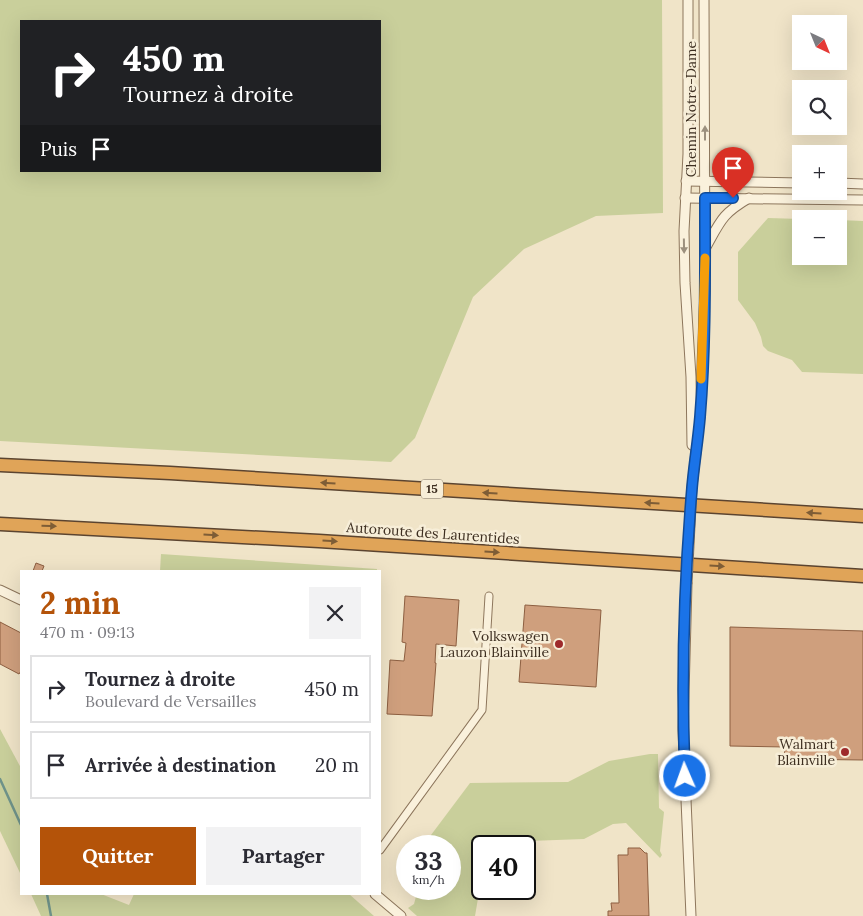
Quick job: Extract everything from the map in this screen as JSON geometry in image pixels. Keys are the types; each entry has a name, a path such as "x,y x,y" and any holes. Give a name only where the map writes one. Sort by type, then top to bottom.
{"highway":[{"name":"15","path":"0,465 170,473 863,516"},
{"name":"Autoroute des Laurentides","path":"0,524 319,541 863,576"}],"street":[{"name":"Chemin Notre-Dame","path":"688,0 688,154 685,198 685,275 691,377 692,488"},
{"name":"Chemin Notre-Dame","path":"691,916 683,730 687,584 692,488 700,416 705,249 704,0"},
{"path":"686,181 792,183"},
{"path":"847,184 863,184"},
{"path":"685,198 863,200"},
{"path":"705,249 721,219 728,211 749,198"},
{"path":"0,590 20,600"},
{"path":"381,849 482,710 489,596"},
{"path":"376,895 401,916"}],"green space":[{"path":"0,0 662,0 663,213 596,216 524,249 473,297 415,438 391,462 0,441"},
{"path":"768,218 792,219 792,265 847,265 847,220 863,221 863,374 802,372 792,360 768,351 763,346 755,323 738,300 738,252"},
{"path":"161,554 377,569 377,570 160,570"},
{"path":"0,729 20,766 20,873 0,831"},
{"path":"658,754 659,808 664,812 660,851 662,855 660,858 626,823 613,824 584,839 536,841 536,835 471,835 471,900 478,900 475,916 417,916 408,908 414,904 415,900 461,900 461,835 431,835 470,783 568,782 609,761"},
{"path":"31,895 104,895 129,905 134,895 350,895 374,916 41,916"}],"building":[{"path":"36,563 44,566 42,570 33,570"},
{"path":"405,596 459,600 456,646 436,644 432,716 387,714 390,660 404,661 406,643 402,642"},
{"path":"525,605 601,610 596,687 519,682"},
{"path":"0,622 20,632 20,672 19,674 0,664"},
{"path":"730,627 863,631 863,760 784,759 785,747 730,746"},
{"path":"628,848 640,848 647,853 649,916 608,916 608,911 612,911 611,903 619,903 618,855 628,855"}],"waterway":[{"path":"0,779 20,823"},
{"path":"47,895 51,916"}],"slow traffic":[{"path":"701,379 705,258"}],"place":[{"name":"Volkswagen Lauzon Blainville","path":"559,644"},
{"name":"Walmart Blainville","path":"845,752"}],"route":[{"path":"685,776 683,712 687,584 692,488 700,416 705,288 705,198 733,198"}]}
